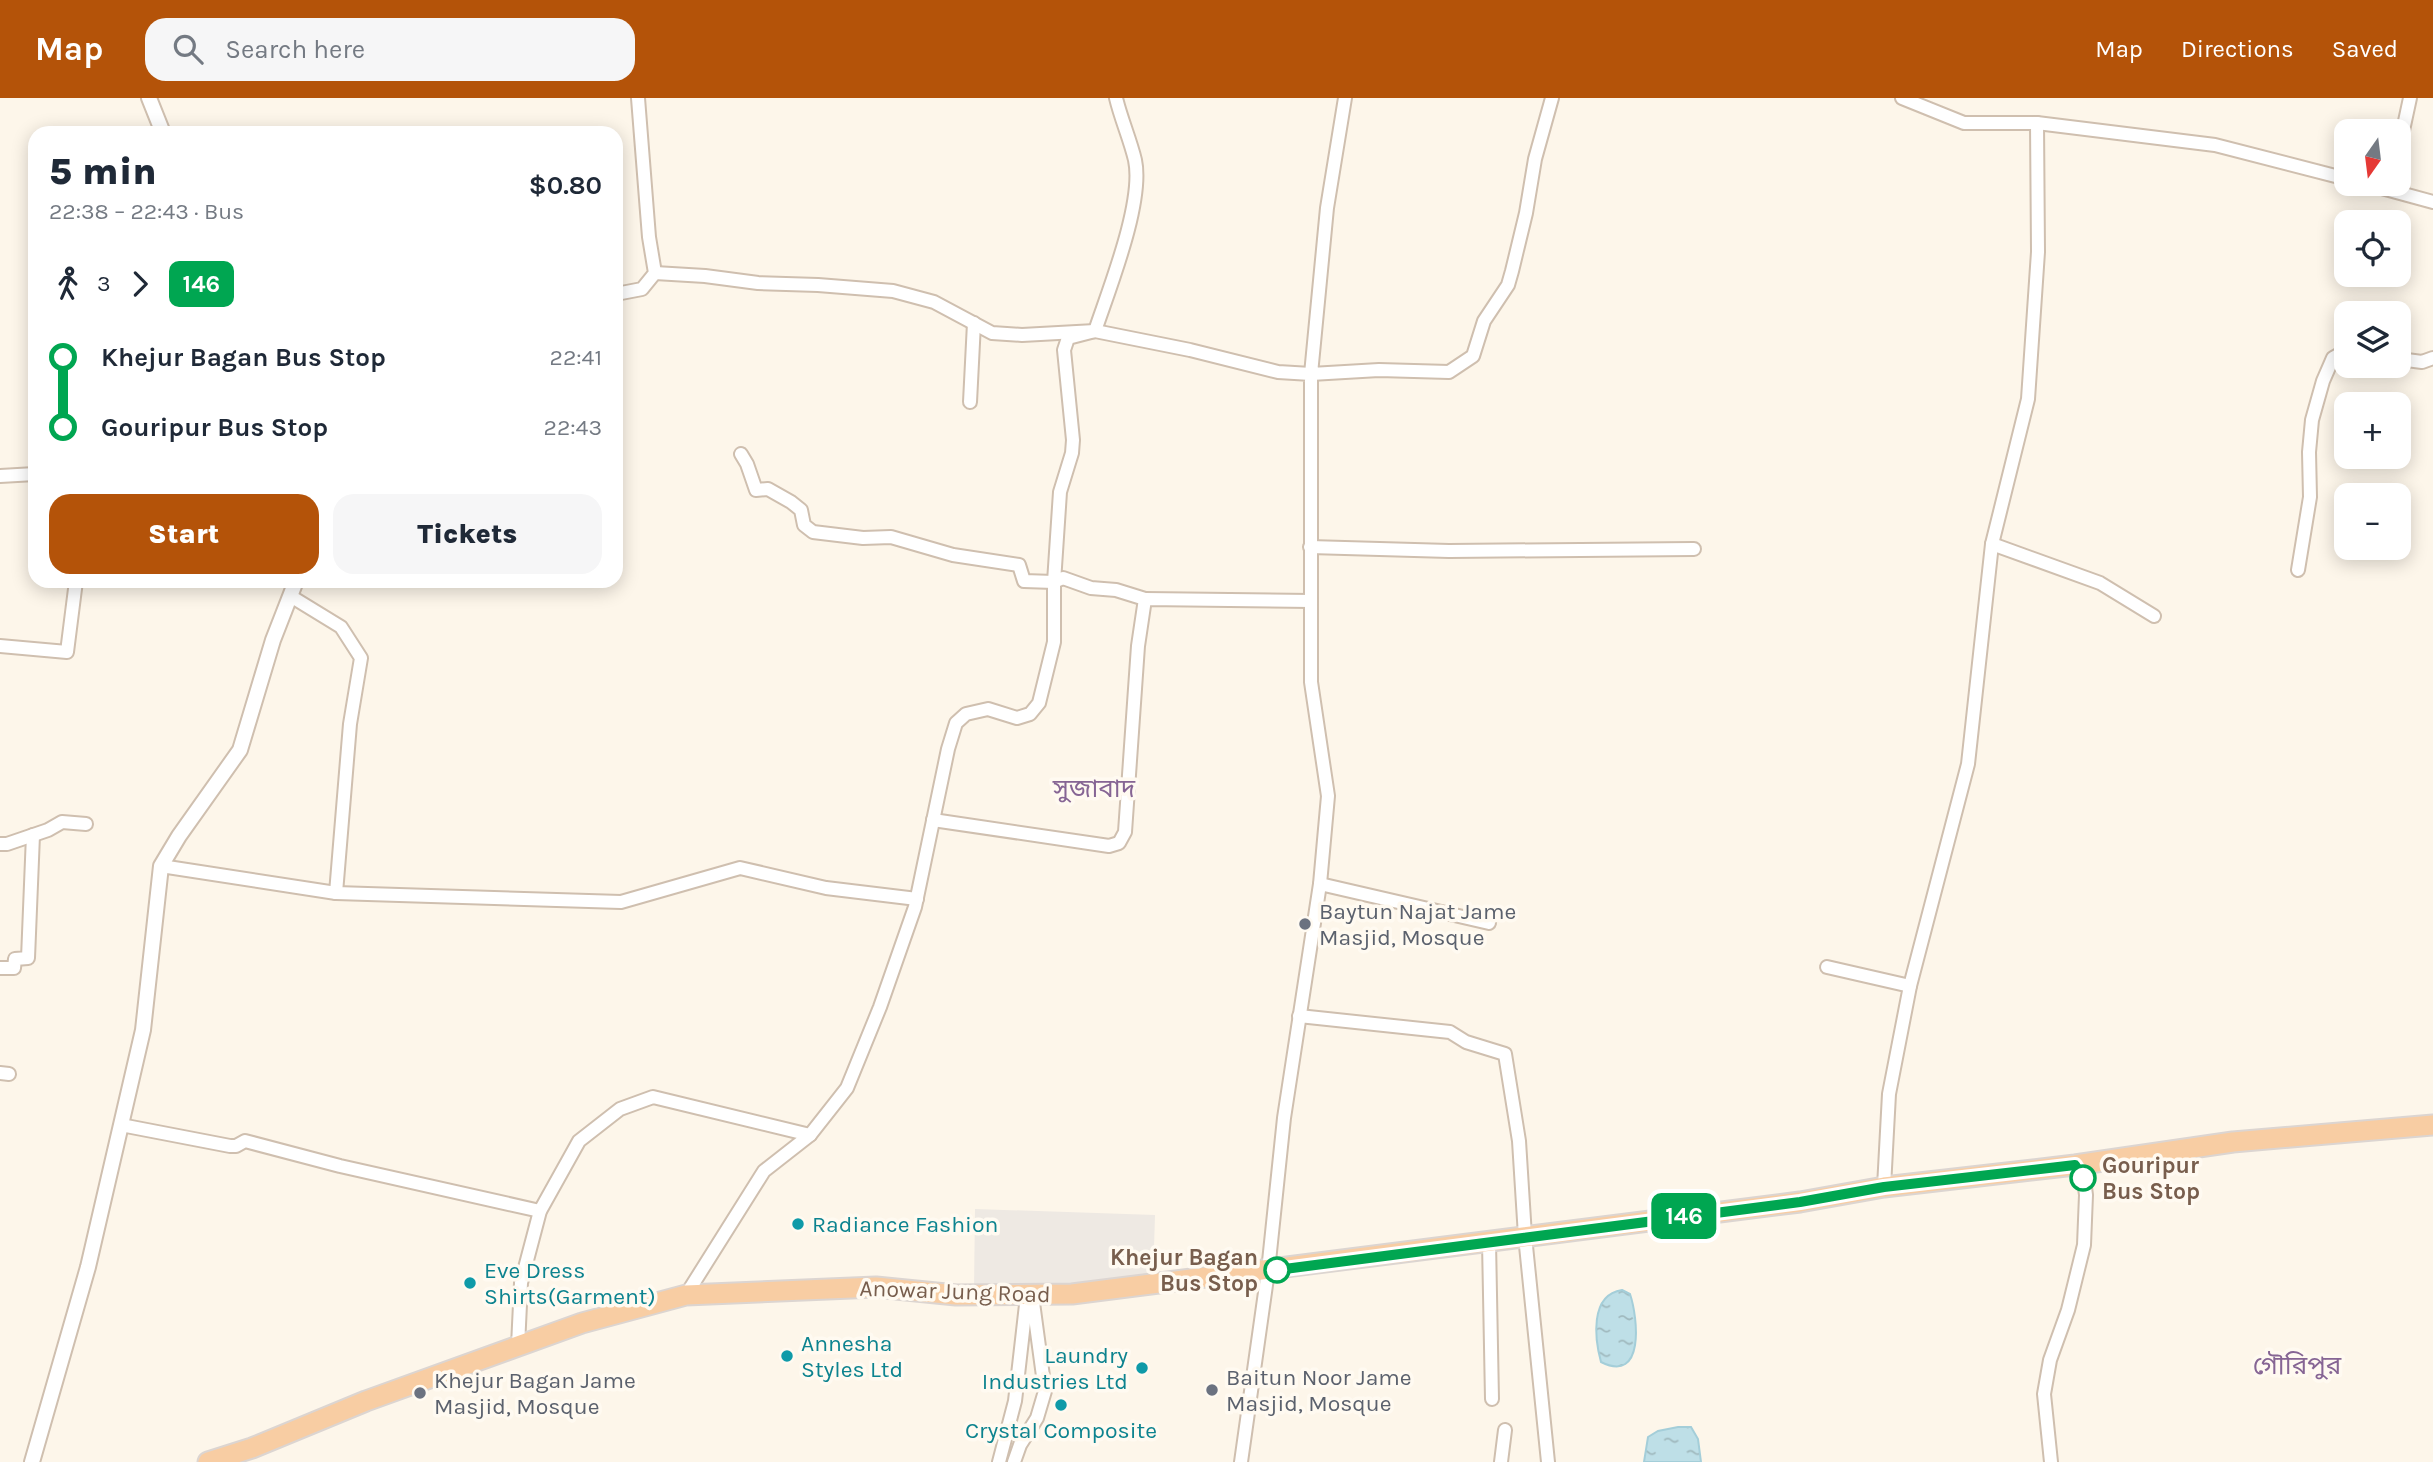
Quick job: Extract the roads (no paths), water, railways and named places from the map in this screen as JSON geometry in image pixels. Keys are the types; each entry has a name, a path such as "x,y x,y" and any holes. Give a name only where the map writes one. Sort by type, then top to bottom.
{"highway":[{"name":"Anowar Jung Road","path":"208,1462 252,1448 366,1401 582,1323 687,1295 876,1287 956,1295 1072,1294 1800,1202 1884,1187 2075,1165 2233,1142 2433,1125"}],"street":[{"path":"149,98 160,126"},
{"path":"623,293 642,289 655,273 649,237 638,98"},
{"path":"1095,331 1123,248 1134,199 1135,162 1116,98"},
{"path":"1241,1462 1268,1271 1284,1118 1320,884 1328,796 1311,682 1311,374 1327,208 1345,98"},
{"path":"655,273 758,283 893,291 934,302 992,333 1022,335 1095,331 1190,350 1279,372 1449,372 1473,356 1484,321 1508,285 1526,213 1535,159 1552,98"},
{"path":"1902,98 1964,123 2037,123 2215,145 2334,176"},
{"path":"2405,119 2410,98"},
{"path":"1884,1187 1889,1094 1910,986 1968,764 1992,544 2028,399 2038,252 2037,123"},
{"path":"2412,194 2433,202"},
{"path":"970,402 974,323"},
{"path":"687,1295 764,1171 810,1135 847,1088 880,1007 917,899 948,749 956,723 966,714 988,709 1017,718 1030,714 1039,703 1054,642 1054,582 1060,492 1072,453 1073,440 1064,351 1068,338 1095,331"},
{"path":"2298,570 2310,497 2309,452 2312,420 2323,381 2334,357"},
{"path":"2411,361 2422,362 2433,358"},
{"path":"741,454 756,491 768,489 791,502 801,510 804,524 813,532 863,538 891,537 953,555 1019,565 1024,580 1054,582 1063,578 1091,588 1116,590 1145,599 1311,601"},
{"path":"0,476 28,474"},
{"path":"1992,544 2100,583 2154,616"},
{"path":"1310,547 1449,551 1693,549"},
{"path":"0,646 67,652 75,588"},
{"path":"32,1462 88,1267 142,1030 161,866 178,836 240,750 273,640 294,588"},
{"path":"292,597 341,627 361,658 350,724 336,892"},
{"path":"933,820 1109,846 1123,840 1138,646 1145,599"},
{"path":"0,844 33,835 62,822 86,824"},
{"path":"0,968 15,968 15,959 29,958 33,835"},
{"path":"161,866 336,892 621,902 740,868 826,888 917,899"},
{"path":"1320,884 1489,923"},
{"path":"1827,967 1910,986"},
{"path":"1299,1016 1450,1032 1466,1042 1505,1054 1519,1141 1525,1236 1548,1462"},
{"path":"518,1346 521,1283 540,1211 579,1141 620,1110 653,1097 810,1135"},
{"path":"121,1125 230,1146 245,1141 340,1166 540,1211"},
{"path":"2051,1462 2044,1394 2050,1360 2068,1310 2084,1245 2086,1195 2084,1180 2075,1165"},
{"path":"1489,1242 1492,1399"},
{"path":"999,1462 1014,1401 1030,1295"},
{"path":"1014,1462 1020,1445 1037,1418 1045,1391 1030,1295"},
{"path":"1501,1462 1505,1430"}],"water":[{"path":"1622,1290 1630,1294 1633,1305 1635,1345 1632,1356 1625,1364 1615,1366 1601,1362 1597,1320 1604,1300"},
{"path":"1691,1427 1698,1439 1701,1462 1644,1462 1648,1437 1658,1431"}],"place":[{"name":"Baytun Najat Jame Masjid, Mosque","path":"1305,924"},
{"name":"Gouripur Bus Stop","path":"2083,1178"},
{"name":"Radiance Fashion","path":"798,1224"},
{"name":"Khejur Bagan Bus Stop","path":"1277,1270"},
{"name":"Eve Dress Shirts(Garment)","path":"470,1283"},
{"name":"Annesha Styles Ltd","path":"787,1356"},
{"name":"Laundry Industries Ltd","path":"1142,1368"},
{"name":"Baitun Noor Jame Masjid, Mosque","path":"1212,1390"},
{"name":"Khejur Bagan Jame Masjid, Mosque","path":"420,1393"},
{"name":"Crystal Composite","path":"1061,1405"}],"district":[{"name":"সুজাবাদ","path":"1094,788"},
{"name":"গৌরিপুর","path":"2297,1365"}]}
